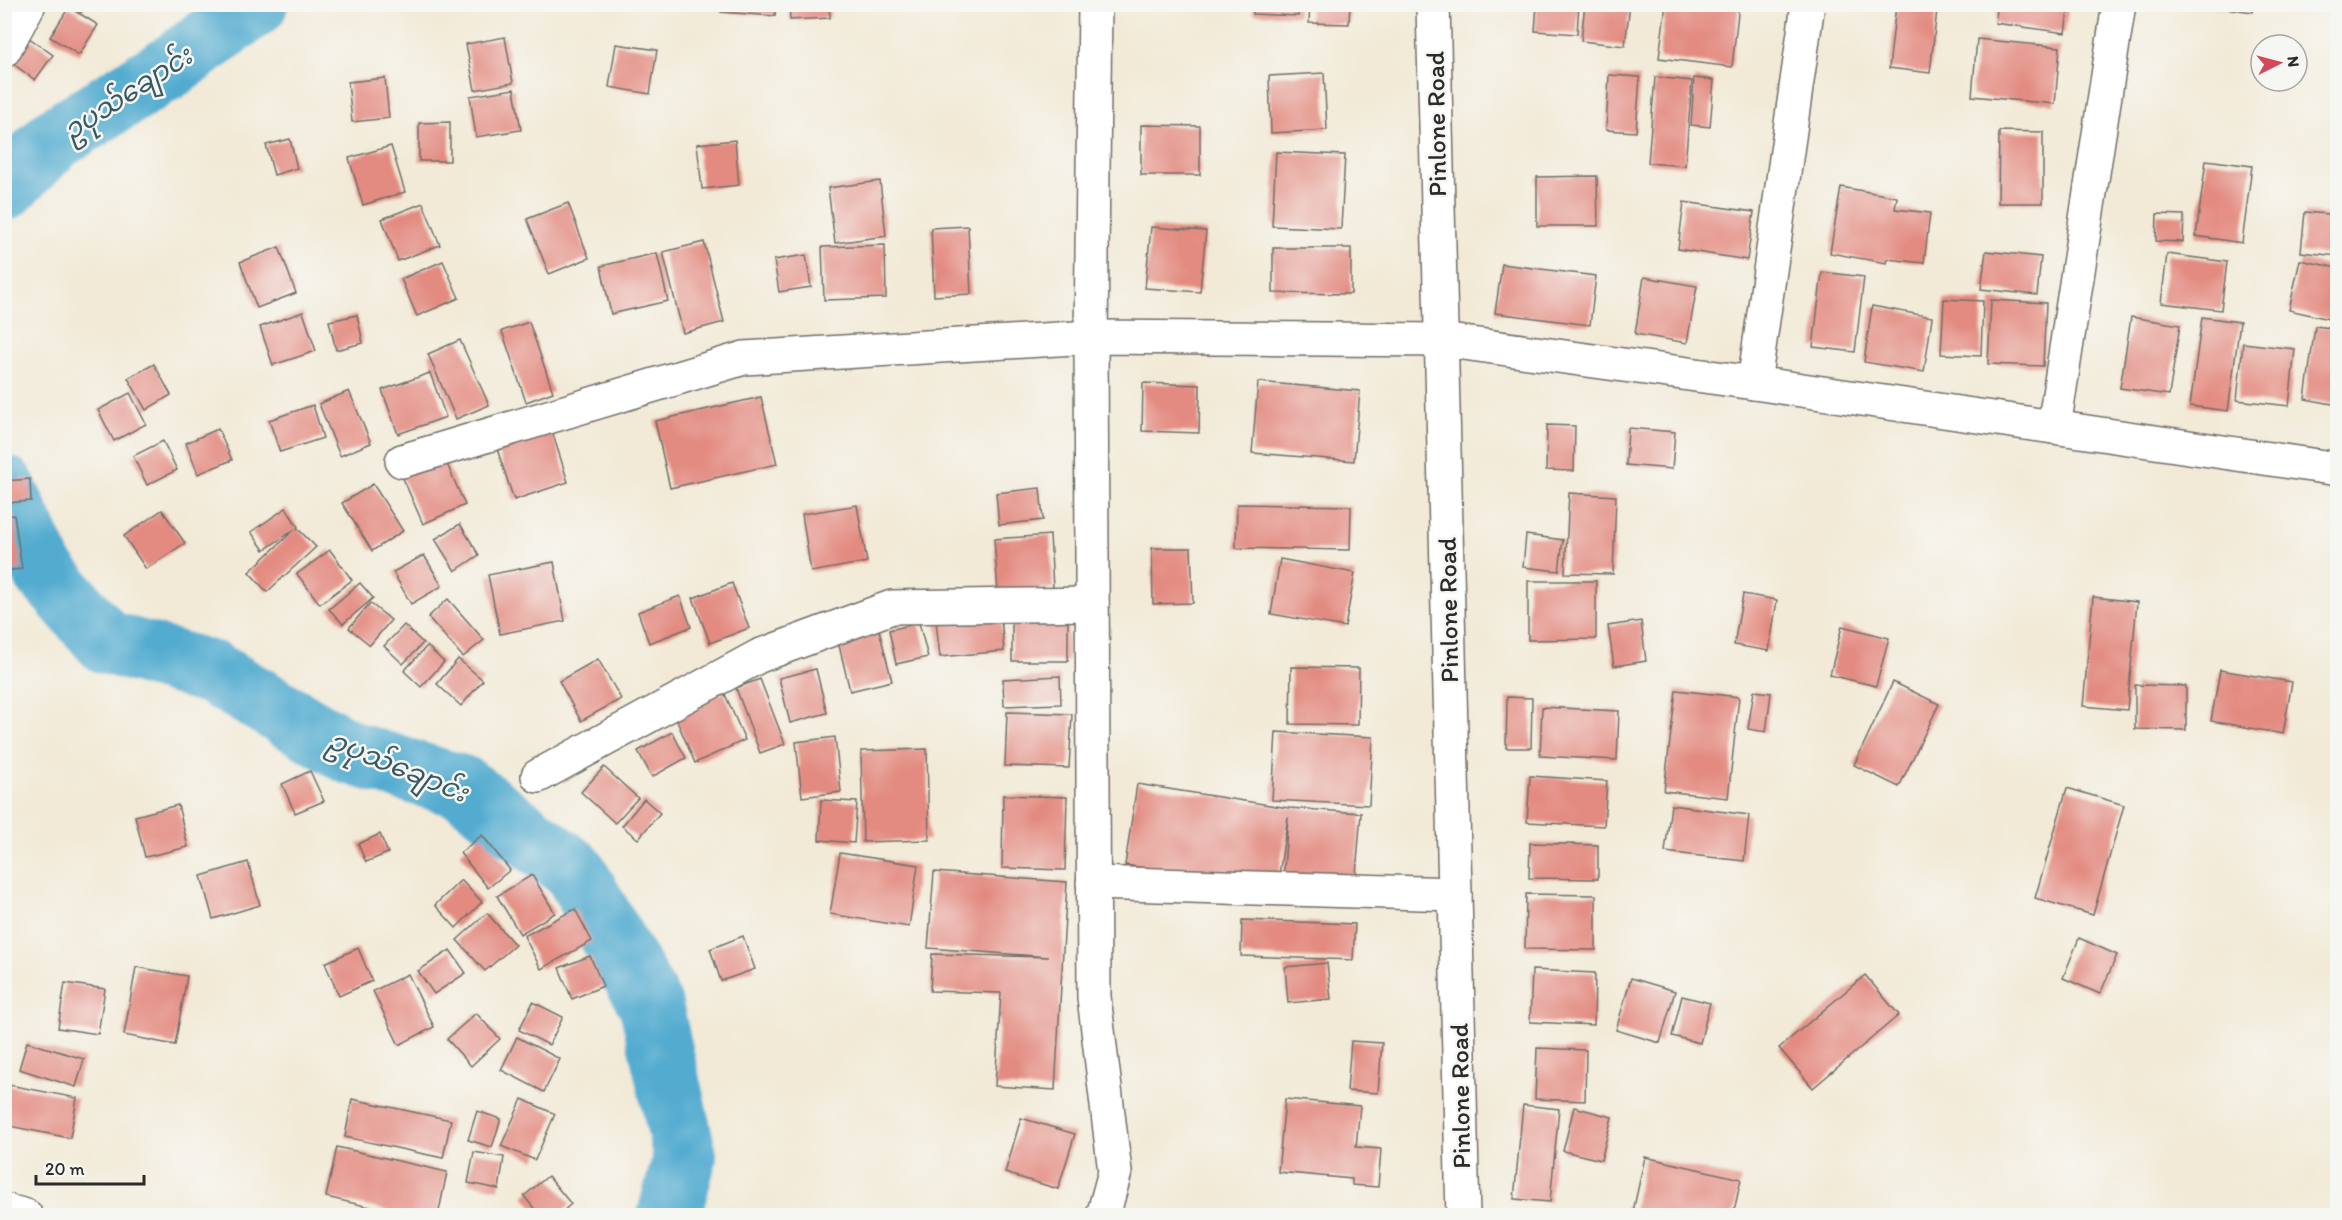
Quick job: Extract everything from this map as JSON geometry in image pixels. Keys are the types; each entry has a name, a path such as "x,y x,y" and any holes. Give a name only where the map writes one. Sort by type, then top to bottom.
{"main road":[{"path":"4,50 29,4"},
{"path":"1095,4 1091,337 1094,998 1115,1172 1103,1215"},
{"name":"Pinlone Road","path":"1433,4 1463,1215"},
{"path":"1754,382 1808,4"},
{"path":"2054,427 2119,4"},
{"path":"402,461 744,358 1091,337 1442,340 1754,382 2337,470"},
{"path":"538,776 759,656 892,607 1092,604"},
{"path":"1093,883 1455,894"},
{"path":"4,1210 26,1215"}],"building":[{"path":"72,4 87,4 81,12"},
{"path":"722,4 776,4 775,16 721,12"},
{"path":"789,4 829,4 830,18 790,20"},
{"path":"1253,4 1298,4 1298,16 1253,14"},
{"path":"1310,4 1350,4 1349,24 1309,23"},
{"path":"1537,4 1579,4 1577,34 1535,31"},
{"path":"1585,4 1630,4 1625,46 1581,41"},
{"path":"1666,4 1739,4 1732,67 1659,58"},
{"path":"1998,4 2069,4 2065,33 1995,23"},
{"path":"1896,5 1937,10 1930,73 1889,68"},
{"path":"2205,5 2253,5 2252,12"},
{"path":"69,7 98,25 79,55 50,37"},
{"path":"25,35 53,55 35,80 8,60"},
{"path":"505,37 513,83 475,90 466,44"},
{"path":"1977,39 2060,47 2055,104 1972,96"},
{"path":"616,44 657,50 650,94 609,87"},
{"path":"1324,73 1327,130 1271,133 1269,76"},
{"path":"1609,75 1640,77 1636,132 1606,130"},
{"path":"1655,77 1692,81 1685,166 1648,163"},
{"path":"385,78 389,118 352,122 348,82"},
{"path":"1694,78 1714,80 1710,127 1691,125"},
{"path":"514,89 521,130 476,137 470,96"},
{"path":"450,122 450,161 419,161 419,123"},
{"path":"1141,125 1200,126 1200,175 1141,175"},
{"path":"1999,131 2043,132 2043,203 1998,203"},
{"path":"290,139 297,168 274,175 266,145"},
{"path":"735,140 739,185 702,189 697,144"},
{"path":"391,146 405,192 363,205 349,158"},
{"path":"1276,152 1345,155 1341,229 1272,226"},
{"path":"2206,160 2252,166 2242,243 2196,236"},
{"path":"1597,176 1598,226 1537,226 1537,177"},
{"path":"880,181 886,236 835,243 828,188"},
{"path":"1841,187 1897,197 1895,209 1930,213 1924,263 1887,259 1886,263 1830,253"},
{"path":"1684,202 1754,212 1747,260 1678,249"},
{"path":"423,203 440,245 398,261 382,219"},
{"path":"568,203 589,258 549,274 527,219"},
{"path":"2305,212 2338,215 2338,256 2301,252"},
{"path":"2157,214 2184,215 2183,242 2156,241"},
{"path":"968,226 971,294 934,296 931,228"},
{"path":"1151,227 1206,231 1200,292 1145,288"},
{"path":"704,242 724,322 683,333 663,252"},
{"path":"885,245 886,298 824,300 822,247"},
{"path":"279,247 296,293 257,308 240,262"},
{"path":"1273,248 1351,248 1351,294 1273,293"},
{"path":"1986,251 2041,257 2037,295 1981,289"},
{"path":"657,253 668,301 611,314 601,266"},
{"path":"2167,254 2227,262 2221,310 2161,303"},
{"path":"806,255 811,287 779,292 774,260"},
{"path":"2300,260 2338,268 2338,321 2289,310"},
{"path":"443,261 459,298 417,316 401,279"},
{"path":"1502,264 1596,276 1590,325 1495,313"},
{"path":"1822,272 1864,277 1855,352 1813,347"},
{"path":"1644,277 1697,286 1687,343 1635,334"},
{"path":"1944,299 1983,301 1981,356 1941,354"},
{"path":"1991,300 2046,303 2043,366 1988,364"},
{"path":"1872,306 1932,317 1924,372 1864,362"},
{"path":"303,312 316,351 273,365 260,327"},
{"path":"357,315 363,343 336,350 329,321"},
{"path":"2131,317 2180,325 2169,395 2120,388"},
{"path":"2202,317 2240,322 2228,411 2190,406"},
{"path":"529,322 553,392 526,402 502,331"},
{"path":"2315,326 2338,329 2338,405 2305,399"},
{"path":"460,340 489,405 456,419 428,354"},
{"path":"2243,343 2295,349 2289,406 2237,400"},
{"path":"154,364 171,395 146,410 128,378"},
{"path":"430,373 446,417 398,434 382,390"},
{"path":"1258,382 1360,391 1354,461 1252,453"},
{"path":"1143,383 1200,385 1199,433 1142,431"},
{"path":"349,391 371,443 340,456 319,404"},
{"path":"130,393 146,424 114,441 98,410"},
{"path":"761,397 777,464 670,488 655,421"},
{"path":"313,405 323,438 280,452 269,420"},
{"path":"1547,425 1575,426 1574,471 1546,470"},
{"path":"1628,428 1675,432 1672,469 1626,465"},
{"path":"218,429 232,460 198,474 186,443"},
{"path":"552,431 568,482 514,500 497,449"},
{"path":"163,441 177,470 147,485 133,456"},
{"path":"444,457 465,505 423,524 402,476"},
{"path":"30,479 31,501 6,503 4,481"},
{"path":"373,484 403,531 372,551 342,503"},
{"path":"1040,488 1043,520 999,525 996,493"},
{"path":"1569,493 1616,496 1613,574 1565,573"},
{"path":"1237,504 1351,506 1350,550 1236,548"},
{"path":"857,505 867,562 811,572 802,514"},
{"path":"286,508 297,528 316,547 267,592 249,572 295,529 264,550 251,532"},
{"path":"162,510 185,543 146,569 124,536"},
{"path":"14,515 22,569 4,571 4,516"},
{"path":"460,524 479,555 455,571 435,539"},
{"path":"1050,535 1053,588 998,592 994,539"},
{"path":"1526,535 1563,540 1559,571 1523,567"},
{"path":"1152,548 1191,548 1193,603 1153,604"},
{"path":"330,550 352,580 320,604 297,574"},
{"path":"424,555 442,586 411,604 393,572"},
{"path":"1280,559 1355,573 1345,627 1271,614"},
{"path":"554,562 565,621 500,634 488,575"},
{"path":"1528,581 1596,581 1596,639 1528,640"},
{"path":"360,583 373,598 343,624 329,609"},
{"path":"732,583 749,628 710,643 693,598"},
{"path":"1743,594 1777,600 1769,651 1734,645"},
{"path":"680,596 691,627 649,643 638,612"},
{"path":"2093,597 2137,602 2127,710 2083,706"},
{"path":"448,599 484,640 463,657 428,617"},
{"path":"370,603 391,620 370,645 349,628"},
{"path":"1000,606 1004,651 940,657 935,612"},
{"path":"1012,610 1068,610 1068,661 1012,661"},
{"path":"1641,621 1646,661 1614,666 1608,626"},
{"path":"919,623 928,657 896,664 889,630"},
{"path":"404,625 423,643 403,664 384,646"},
{"path":"878,626 892,681 850,691 837,637"},
{"path":"1842,626 1889,638 1876,686 1830,675"},
{"path":"427,646 444,662 421,687 404,671"},
{"path":"458,659 483,680 461,706 437,684"},
{"path":"598,659 621,699 581,721 559,681"},
{"path":"1291,667 1359,668 1358,725 1290,724"},
{"path":"816,669 827,713 790,723 779,678"},
{"path":"2220,670 2292,682 2283,734 2211,721"},
{"path":"1060,676 1061,704 1004,706 1003,679"},
{"path":"760,679 785,744 760,753 736,688"},
{"path":"1893,682 1939,704 1899,787 1854,765"},
{"path":"2135,685 2186,686 2186,730 2135,729"},
{"path":"1676,690 1739,697 1728,798 1664,791"},
{"path":"1754,691 1771,693 1766,732 1748,729"},
{"path":"724,692 745,740 695,763 674,714"},
{"path":"1507,697 1532,698 1531,748 1506,748"},
{"path":"1542,707 1619,711 1617,760 1540,756"},
{"path":"1007,712 1072,714 1069,768 1005,766"},
{"path":"672,732 686,758 652,777 638,751"},
{"path":"1276,732 1373,737 1369,805 1272,800"},
{"path":"835,737 841,792 802,797 796,742"},
{"path":"927,749 929,840 863,842 861,751"},
{"path":"604,767 638,798 615,823 581,792"},
{"path":"310,771 324,801 295,813 282,784"},
{"path":"1530,776 1607,781 1604,826 1527,822"},
{"path":"1137,784 1289,808 1361,813 1354,899 1282,894 1288,817 1277,888 1125,865"},
{"path":"2067,788 2124,805 2093,915 2035,898"},
{"path":"1003,795 1067,797 1065,870 1002,868"},
{"path":"644,799 660,813 638,839 622,826"},
{"path":"821,800 857,802 854,843 819,840"},
{"path":"178,805 188,847 145,857 135,816"},
{"path":"1671,805 1749,815 1744,861 1665,852"},
{"path":"380,834 388,853 366,862 358,844"},
{"path":"482,835 510,870 488,888 460,853"},
{"path":"1530,843 1598,845 1598,879 1529,878"},
{"path":"840,853 918,865 909,927 830,914"},
{"path":"248,862 260,905 213,919 201,876"},
{"path":"934,872 1067,882 1055,1090 995,1086 1001,993 930,991 932,954 1049,957 928,948"},
{"path":"532,875 555,913 520,934 497,896"},
{"path":"461,880 482,902 456,928 435,905"},
{"path":"1526,894 1596,895 1596,950 1525,949"},
{"path":"575,909 592,941 541,969 524,936"},
{"path":"487,913 515,945 485,971 457,940"},
{"path":"1242,920 1355,924 1353,960 1241,956"},
{"path":"743,936 755,969 721,981 710,949"},
{"path":"2079,938 2117,955 2100,994 2063,978"},
{"path":"358,948 372,981 339,996 325,963"},
{"path":"450,950 466,973 434,994 418,971"},
{"path":"590,956 603,986 572,999 559,968"},
{"path":"1327,963 1331,999 1288,1003 1285,967"},
{"path":"136,967 187,976 175,1045 124,1035"},
{"path":"1532,970 1595,973 1594,1025 1530,1022"},
{"path":"408,974 434,1027 399,1045 373,991"},
{"path":"1865,975 1899,1015 1813,1088 1779,1048"},
{"path":"1631,978 1675,991 1660,1043 1616,1030"},
{"path":"65,983 105,989 98,1034 58,1028"},
{"path":"1682,996 1710,1003 1700,1043 1672,1036"},
{"path":"533,1002 563,1017 549,1045 519,1030"},
{"path":"476,1013 500,1039 471,1066 447,1039"},
{"path":"517,1037 560,1059 544,1092 501,1070"},
{"path":"1351,1041 1382,1043 1378,1093 1347,1091"},
{"path":"27,1042 84,1059 76,1087 19,1069"},
{"path":"1537,1048 1586,1050 1585,1101 1535,1099"},
{"path":"4,1084 77,1098 70,1138 4,1125"},
{"path":"352,1099 451,1120 443,1158 345,1137"},
{"path":"522,1099 555,1114 535,1160 501,1146"},
{"path":"1285,1099 1360,1106 1356,1147 1381,1149 1378,1187 1352,1185 1352,1179 1278,1172"},
{"path":"1523,1105 1559,1109 1550,1202 1514,1199"},
{"path":"1574,1107 1612,1117 1601,1160 1563,1151"},
{"path":"477,1111 501,1119 492,1147 468,1140"},
{"path":"1021,1118 1075,1134 1058,1189 1005,1173"},
{"path":"337,1147 447,1172 438,1216 409,1216 326,1197"},
{"path":"474,1152 504,1157 499,1189 468,1183"},
{"path":"1645,1157 1741,1179 1733,1216 1632,1216"},
{"path":"548,1176 571,1204 558,1216 540,1216 524,1196"},
{"path":"465,1209 509,1213 509,1216 465,1216"}],"waterway":[{"name":"ဥပုသ်ချောင်း","path":"4,189 56,138 175,64 256,4"},
{"name":"ဥပုသ်ချောင်း","path":"4,487 43,570 106,642 213,673 351,753 462,787 574,870 651,1006 685,1156 669,1216"}]}
